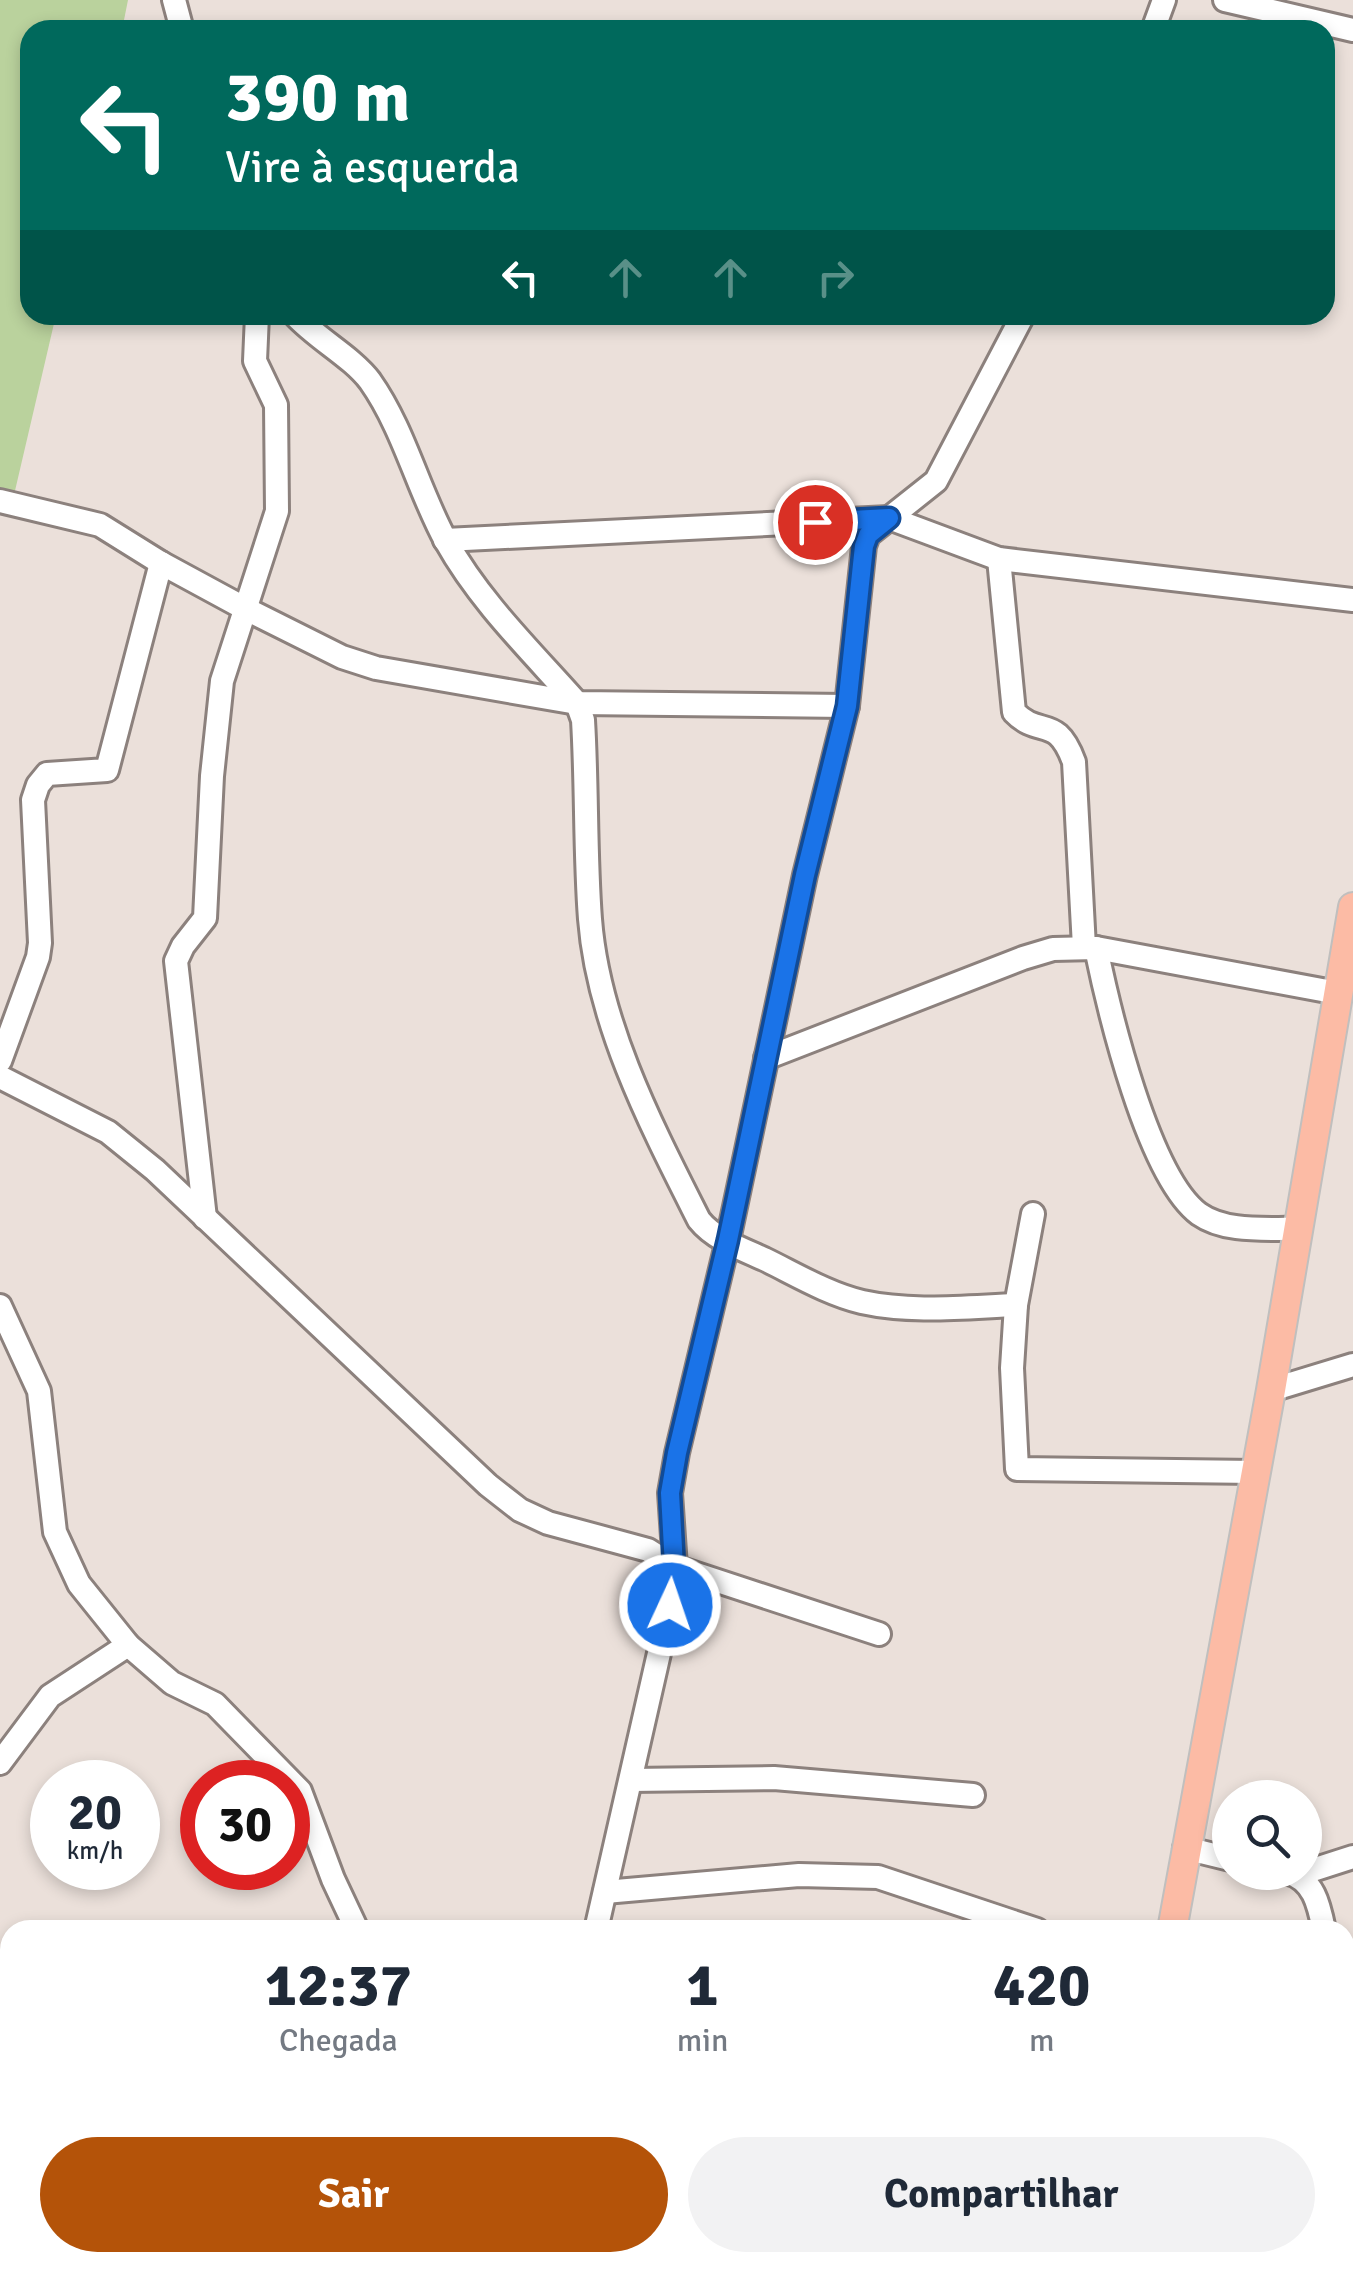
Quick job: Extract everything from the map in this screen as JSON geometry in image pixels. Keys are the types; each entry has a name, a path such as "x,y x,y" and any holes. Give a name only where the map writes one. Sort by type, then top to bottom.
{"main road":[{"path":"1174,1920 1271,1390 1353,908"}],"street":[{"path":"1225,0 1310,20"},
{"path":"206,1218 176,961 182,946 205,918 212,776 222,681 277,511 276,405 255,360 257,325"},
{"path":"304,325 368,377 386,407 446,540 471,581 577,703 583,720 590,921 607,1012 653,1125 699,1220 708,1231 836,1294 862,1302 925,1308 1016,1305"},
{"path":"598,1920 670,1605 674,1567 670,1493 674,1466 728,1240 805,875 847,706 864,546 868,535 936,481 1019,325"},
{"path":"0,501 100,525 244,608 342,657 376,668 577,703 847,706"},
{"path":"446,540 889,518 999,559 1353,600"},
{"path":"999,559 1014,712 1066,740 1074,762 1090,948 1150,1137 1184,1197 1200,1215 1232,1226 1298,1229"},
{"path":"0,1060 38,957 34,800 38,786 47,774 107,770 161,563"},
{"path":"766,1058 1052,950 1090,948 1338,993"},
{"path":"7,1087 108,1132 206,1218 488,1485 520,1510 548,1523 648,1550 674,1567 879,1634"},
{"path":"1034,1214 1016,1305 1012,1368 1017,1469 1256,1472"},
{"path":"0,1306 39,1391 55,1532 78,1584 128,1646 172,1683 215,1704 300,1792 352,1920"},
{"path":"1271,1390 1353,1365"},
{"path":"0,1764 50,1696 128,1646"},
{"path":"630,1780 774,1778 973,1796"},
{"path":"1185,1848 1212,1855"},
{"path":"1322,1865 1353,1856"},
{"path":"605,1892 800,1876 878,1877 1007,1920"},
{"path":"1312,1890 1321,1920"}],"green space":[{"path":"0,0 128,0 124,20 20,20 20,325 54,325 14,495 0,492"}],"route":[{"path":"670,1605 674,1567 670,1493 677,1453 728,1240 805,875 847,706 864,546 868,535 889,518 815,522"}]}
